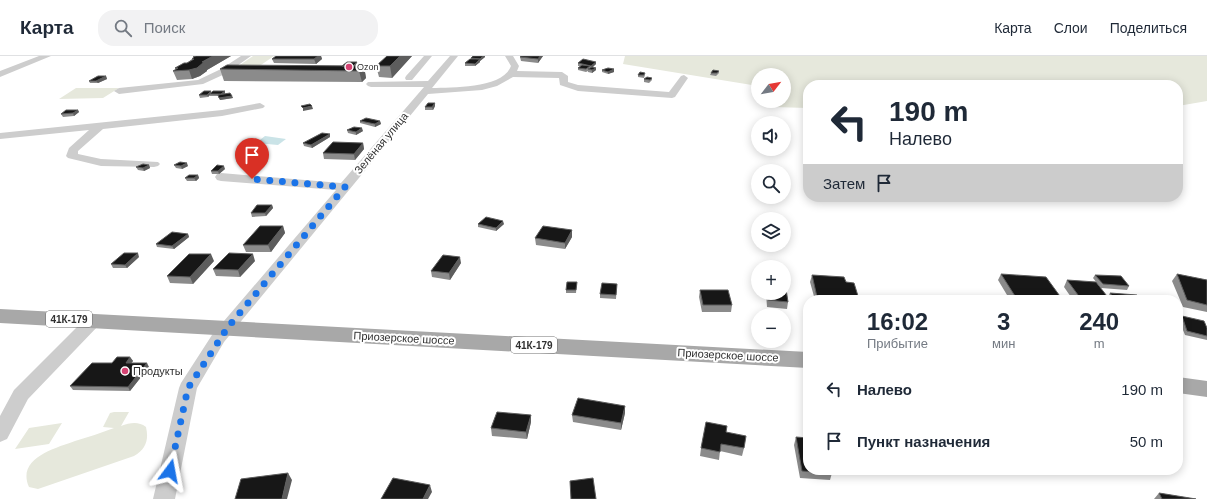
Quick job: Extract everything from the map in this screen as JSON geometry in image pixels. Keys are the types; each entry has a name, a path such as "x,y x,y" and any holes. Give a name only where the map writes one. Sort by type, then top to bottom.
{"main road":[{"name":"Приозерское шоссе","path":"0,316 228,327 803,360"},
{"path":"1183,386 1207,389"}],"street":[{"path":"0,74 47,56"},
{"path":"119,91 194,84 211,78 247,56"},
{"path":"428,56 428,76"},
{"name":"Зелёная улица","path":"164,499 188,388 228,327 345,187 428,76 454,56"},
{"path":"509,56 515,66 512,74"},
{"path":"224,71 238,71"},
{"path":"408,78 428,76 482,86 499,82 512,74 562,75 564,76 563,82 566,85 578,88 672,95 684,78"},
{"path":"371,84 428,76"},
{"path":"0,136 222,113 260,106"},
{"path":"101,125 73,150 72,156 92,161 154,164"},
{"path":"221,177 345,187"},
{"path":"0,434 21,395 94,320"}],"shaded area":[{"path":"253,56 274,56 258,67 237,67"},
{"path":"625,56 1207,56 1207,101 1183,105 1183,80 803,80 803,108 791,108 791,68 751,68 751,85 623,64"},
{"path":"76,88 119,88 103,98 59,99"},
{"path":"129,412 121,426 134,423 146,427 146,444 138,453 134,456 38,489 29,487 26,477 28,469 33,462 40,456 58,447 114,428 103,427 110,413"},
{"path":"62,423 49,444 15,449 29,428"}],"water":[{"path":"265,136 286,139 278,145 256,143"}],"building":[{"path":"196,56 213,56 202,62 204,62 197,68 173,71 178,68 175,68 194,59 192,59"},
{"path":"276,56 318,56 314,59 272,59"},
{"path":"387,56 400,56 390,66 376,66"},
{"path":"473,56 483,56 480,59 471,58"},
{"path":"540,56 538,59 520,57"},
{"path":"470,59 480,59 475,64 465,63"},
{"path":"583,59 596,62 591,66 578,63"},
{"path":"347,62 357,62 353,66 342,66"},
{"path":"227,65 364,66 359,71 220,69"},
{"path":"582,65 590,66 586,69 578,68"},
{"path":"592,67 596,68 592,70 588,69"},
{"path":"608,68 614,69 608,72 602,70"},
{"path":"713,70 719,71 717,73 711,73"},
{"path":"640,72 645,73 644,75 638,75"},
{"path":"98,76 106,76 96,81 89,81"},
{"path":"647,77 652,78 650,80 644,79"},
{"path":"204,91 211,91 207,95 199,95"},
{"path":"213,91 225,91 221,94 210,94"},
{"path":"230,93 232,96 219,98 218,95"},
{"path":"428,103 435,103 432,107 425,107"},
{"path":"310,104 312,106 303,108 301,106"},
{"path":"66,110 78,110 73,113 61,114"},
{"path":"366,118 380,121 375,124 360,121"},
{"path":"354,127 362,128 356,132 347,130"},
{"path":"322,133 330,134 311,145 303,143"},
{"path":"333,142 363,143 354,154 323,153"},
{"path":"180,162 187,163 181,166 174,165"},
{"path":"143,164 149,165 143,168 136,167"},
{"path":"217,165 224,166 218,171 211,171"},
{"path":"189,175 198,175 194,178 185,178"},
{"path":"257,205 272,205 265,213 251,213"},
{"path":"486,217 503,221 496,228 478,224"},
{"path":"260,226 283,226 268,245 243,245"},
{"path":"543,226 572,230 565,243 535,238"},
{"path":"172,232 188,234 172,246 156,244"},
{"path":"124,253 138,253 125,265 111,264"},
{"path":"229,253 253,254 238,270 213,269"},
{"path":"189,254 211,254 190,277 167,276"},
{"path":"443,255 460,257 449,273 431,271"},
{"path":"1001,274 1046,277 1059,295 1014,295"},
{"path":"1177,274 1207,280 1207,305 1187,300"},
{"path":"812,275 844,277 846,282 854,283 858,295 817,295"},
{"path":"1095,275 1121,276 1129,286 1103,284"},
{"path":"1067,280 1096,282 1106,295 1078,295"},
{"path":"567,282 577,282 576,290 566,290"},
{"path":"602,283 617,284 616,295 600,294"},
{"path":"700,290 728,290 732,305 703,305"},
{"path":"1110,293 1137,295 1111,295"},
{"path":"768,300 788,300 788,302"},
{"path":"1183,316 1204,321 1207,328 1207,336 1187,331"},
{"path":"117,357 130,357 126,363 147,363 128,387 70,386 92,363 112,363"},
{"path":"578,398 625,406 621,423 572,415"},
{"path":"497,412 531,415 526,432 491,428"},
{"path":"706,422 727,426 726,432 746,436 744,448 721,444 720,452 701,448"},
{"path":"796,437 803,438 802,471"},
{"path":"288,473 282,499 235,499 241,479"},
{"path":"393,478 430,485 423,499 381,499"},
{"path":"593,478 596,499 571,499 570,481"},
{"path":"1159,493 1196,499 1162,499"}],"place":[{"name":"Ozon","path":"349,67"},
{"name":"Продукты","path":"125,371"}],"route":[{"path":"170,471 188,388 218,339 345,187 252,179"}]}
